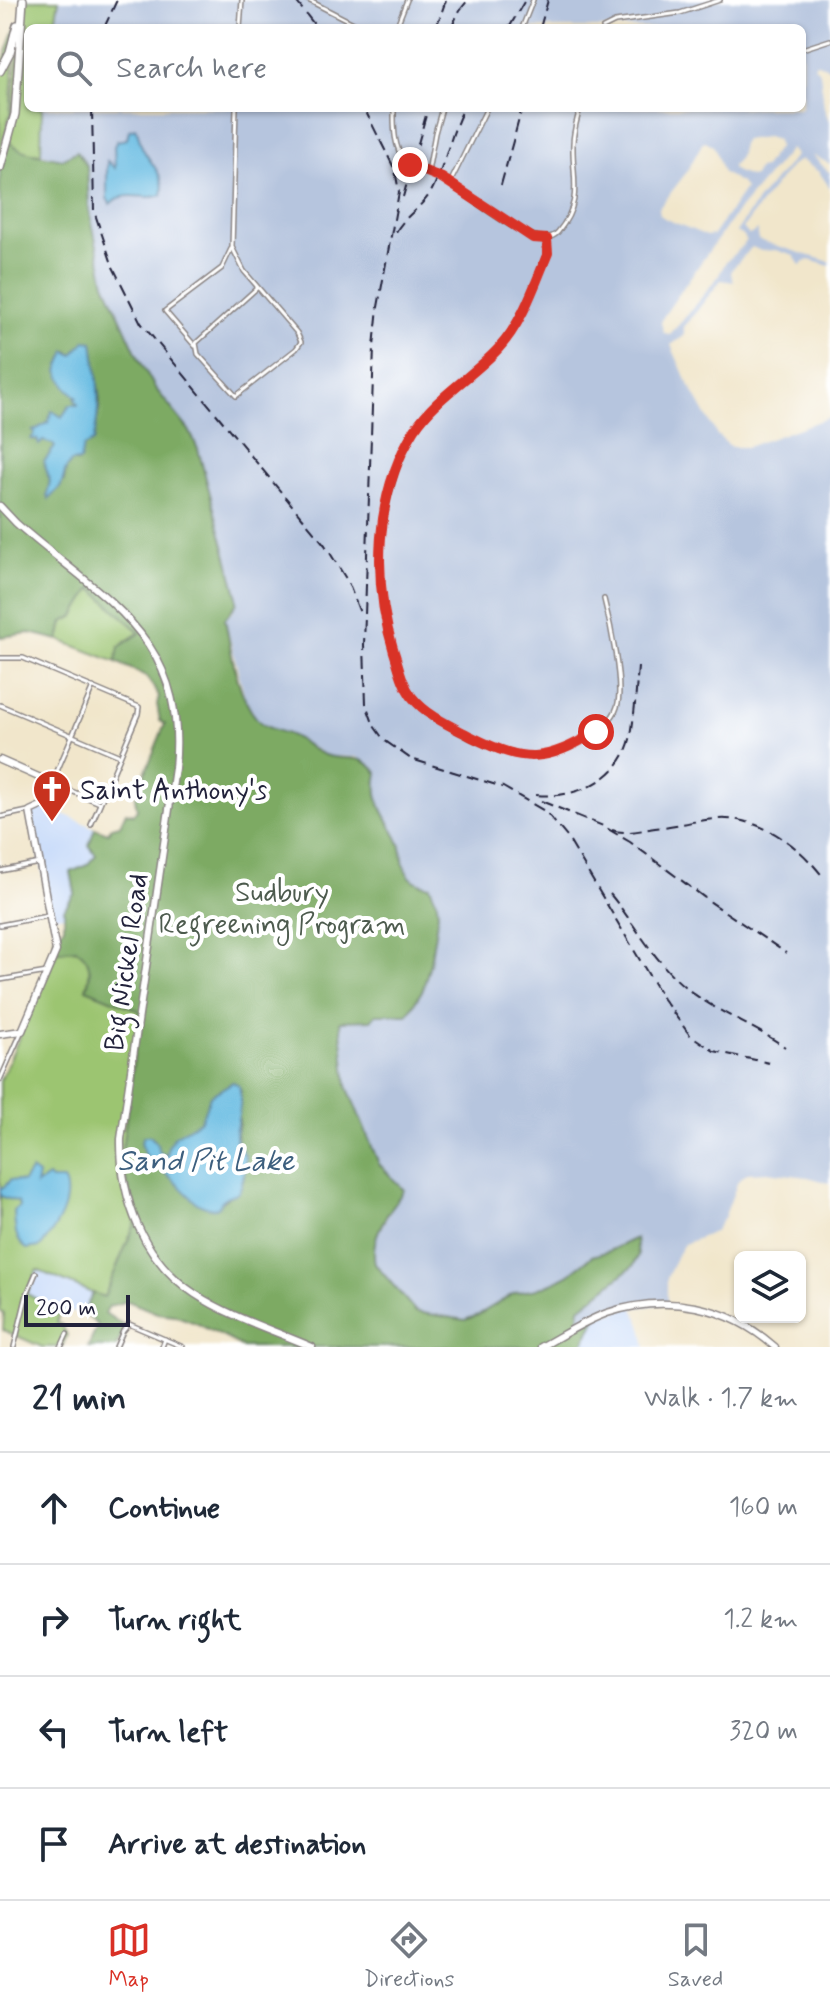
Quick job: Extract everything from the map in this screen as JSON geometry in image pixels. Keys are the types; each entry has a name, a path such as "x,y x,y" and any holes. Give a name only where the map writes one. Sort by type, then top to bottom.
{"main road":[{"path":"0,156 10,115 21,0"},
{"path":"0,168 15,114 21,0"},
{"path":"0,71 10,52 17,25"},
{"name":"Big Nickel Road","path":"0,506 137,628 165,672 176,711 175,768 121,1139 123,1181 132,1213 155,1255 184,1286 221,1308 312,1347"},
{"path":"0,760 52,783 43,805 30,811 56,951 22,1031 0,1034"},
{"path":"541,1347 608,1313 672,1303 699,1306 722,1314 754,1330 775,1347"}],"street":[{"path":"240,24 242,0"},
{"path":"308,0 355,24"},
{"path":"396,24 407,0"},
{"path":"524,24 533,0"},
{"path":"611,24 680,13 720,0"},
{"path":"806,48 830,40"},
{"path":"232,247 239,265 301,342 236,396 165,311 222,268 229,259 232,247 236,112"},
{"path":"394,112 398,148 410,165 450,183 523,233 533,238 547,239 558,232 576,195 573,142 579,112"},
{"path":"428,172 441,112"},
{"path":"450,183 485,112"},
{"path":"547,239 548,253 506,339 423,418 405,448 389,493 381,541 379,584 383,615 402,678 412,697 422,707 444,723 489,745 518,755 536,756 571,747 596,732 615,712 620,685 604,599"},
{"path":"195,346 198,338 257,288"},
{"path":"0,658 20,656 139,707 91,825"},
{"path":"93,687 52,783 100,803"},
{"path":"0,705 120,756"},
{"path":"0,817 30,811"},
{"path":"0,871 40,863"},
{"path":"0,925 50,915"},
{"path":"0,980 48,972"},
{"path":"0,1080 22,1031"},
{"path":"14,1347 27,1294 36,1273"},
{"path":"116,1347 127,1325 183,1347"},
{"path":"61,1347 67,1334"},
{"path":"162,1347 165,1339"}],"shaded area":[{"path":"59,0 830,0 830,69 816,63 814,66 820,72 824,107 830,124 830,164 812,155 830,173 830,188 819,172 801,160 793,164 743,228 749,235 758,230 758,240 830,262 830,266 809,260 800,265 794,256 752,247 732,269 734,282 721,280 684,327 684,336 671,345 717,435 731,447 747,447 830,417 830,1183 767,1172 747,1173 738,1181 724,1218 714,1232 684,1244 677,1255 667,1278 667,1304 617,1310 578,1326 580,1308 633,1266 636,1238 592,1256 554,1282 465,1320 416,1312 375,1264 376,1236 403,1190 379,1164 347,1085 340,1021 371,1020 376,1014 401,1013 435,932 438,914 420,884 408,875 402,862 400,843 378,804 378,773 357,757 327,756 289,734 278,732 258,721 245,698 225,619 233,611 237,594 198,449 189,430 155,388 105,283 89,209 87,166 77,151 62,159 41,153 42,112 806,112 806,24 55,24","holes":["766,137 777,140 778,147 754,176 733,170 743,140","706,141 714,147 723,173 741,183 745,189 713,235 707,236 666,219 660,215 659,208","790,149 796,155 736,232 744,236 746,242 725,263 718,277 683,320 670,334 664,333 663,317 689,279 737,212"]},
{"path":"43,805 95,828 89,844 96,855 87,865 76,869 72,878 75,893 64,909 64,915 51,917 30,811"},
{"path":"37,1270 93,1293 83,1313 59,1311 27,1294"},
{"path":"633,1307 646,1347 582,1347 596,1318"}],"green space":[{"path":"23,0 59,0 55,24 24,24 24,112 42,112 41,153 24,152 9,142"},
{"path":"16,26 10,114 0,155 0,72"},
{"name":"Sudbury Regreening Program","path":"9,142 28,152 62,159 77,151 87,166 89,209 105,283 155,388 189,430 198,449 237,594 237,603 225,619 244,698 264,725 295,737 323,754 354,758 372,766 378,773 379,802 400,844 406,870 415,881 430,886 437,903 430,963 423,989 408,1014 376,1014 371,1020 340,1021 347,1086 379,1164 404,1190 378,1234 375,1264 416,1312 465,1320 515,1293 554,1282 592,1256 636,1238 638,1256 633,1266 580,1308 578,1326 596,1318 582,1347 243,1347 198,1324 128,1301 109,1306 105,1313 126,1327 116,1347 88,1347 98,1325 83,1313 93,1293 104,1297 136,1222 121,1158 140,1011 86,989 90,972 85,957 76,949 57,951 54,937 64,927 64,909 75,893 71,872 87,865 96,855 89,845 95,828 108,833 111,827 120,825 126,812 133,814 137,809 135,798 165,724 160,721 159,696 146,676 116,662 119,647 140,633 92,588 75,616 63,622 59,640 30,633 0,637 0,169","holes":["93,342 100,403 93,442 83,447 78,462 71,462 64,481 49,498 50,481 44,462 55,447 53,443 32,439 33,431 48,423 52,411 62,417 70,405 78,405 77,397 58,371 68,351 73,355 83,343","233,1082 241,1091 236,1138 245,1158 244,1177 241,1186 215,1208 198,1203 179,1182 160,1170 155,1160 146,1156 141,1141 144,1136 150,1136 156,1142 159,1153 167,1156 175,1138 201,1120 210,1096"]},
{"path":"92,587 140,632 123,643 116,662 59,640 63,622 75,616"},
{"path":"76,949 89,966 86,989 140,1011 136,1222 104,1298 37,1270 27,1294 59,1311 57,1323 62,1325 67,1335 62,1347 42,1347 3,1330 4,1314 0,1311 0,1081 57,951"}],"water":[{"path":"136,128 142,147 160,176 162,195 123,197 110,204 107,198 107,161 115,168 114,146 117,141 127,139 129,130"},
{"path":"85,341 93,342 98,380 98,416 93,442 83,447 80,461 71,462 61,486 49,499 50,481 44,462 55,447 43,441 39,445 37,439 31,439 35,433 33,431 48,423 52,411 62,417 70,405 78,405 77,397 66,387 58,371 66,351 73,355"},
{"name":"Sand Pit Lake","path":"233,1082 240,1091 235,1137 245,1157 244,1175 239,1192 224,1198 218,1207 209,1208 197,1203 144,1154 141,1141 144,1136 150,1136 160,1153 167,1156 168,1147 175,1136 201,1120 210,1096"},
{"path":"31,1170 38,1175 36,1185 48,1177 63,1180 66,1197 57,1224 46,1240 40,1247 27,1249 16,1232 14,1211 19,1207 18,1202 0,1196 0,1187 3,1188 10,1180 23,1182"}],"railway":[{"path":"106,24 117,0"},
{"path":"295,0 314,24"},
{"path":"437,24 446,0"},
{"path":"453,24 468,0"},
{"path":"511,24 525,0"},
{"path":"541,24 548,0"},
{"path":"92,112 94,211 113,267 141,323 325,545 348,582 360,613"},
{"path":"366,112 395,170 399,192 378,307 374,347 364,645 366,704 374,726 384,740 411,759 503,787 546,812 567,837 663,999 689,1034 714,1051 769,1063"},
{"path":"403,197 427,112"},
{"path":"396,232 432,190 462,112"},
{"path":"501,185 521,112"},
{"path":"536,795 581,790 608,775 618,764 631,735 638,667"},
{"path":"541,801 603,826 630,842 786,953"},
{"path":"612,830 634,832 717,819 748,822 790,844 823,877"},
{"path":"610,894 654,954 684,986 785,1047"}],"place":[{"name":"Saint Anthony's","path":"52,823"}],"route":[{"path":"410,165 442,178 523,233 533,238 547,239 548,253 516,323 500,348 423,418 405,448 395,474 384,520 379,584 383,615 402,678 412,697 431,714 506,752 527,756 547,755 571,747 596,732"}]}
